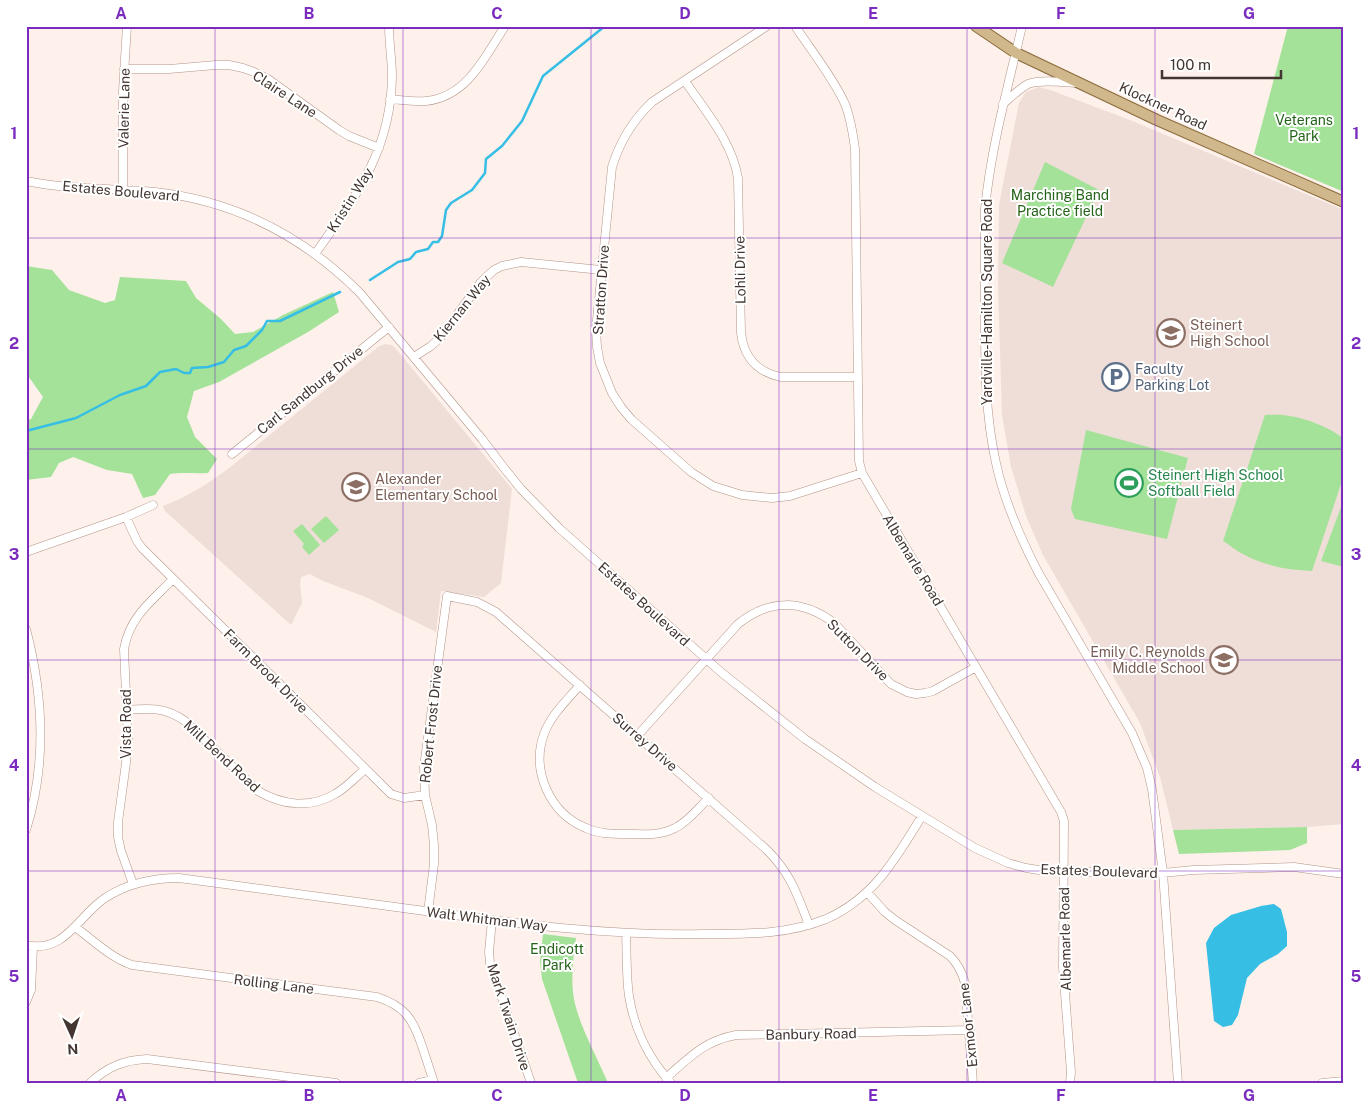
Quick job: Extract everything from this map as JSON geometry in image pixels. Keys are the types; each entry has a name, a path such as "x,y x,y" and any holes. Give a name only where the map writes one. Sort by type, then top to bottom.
{"main road":[{"name":"Klockner Road","path":"976,26 1016,53 1164,122 1344,202"}],"street":[{"name":"Valerie Lane","path":"123,190 123,91 127,26"},
{"name":"Kristin Way","path":"316,254 368,175 386,127 392,77 389,26"},
{"path":"390,99 428,101 452,93 472,76 505,26"},
{"name":"Stratton Drive","path":"767,26 657,99 641,112 623,138 612,167 601,270 596,330 597,347 606,378 617,400 631,419 691,472 713,486 742,495 772,498 790,496 862,473"},
{"name":"Albemarle Road","path":"795,26 836,86 850,118 853,133 855,149 859,461 862,473 1061,812 1064,821 1063,968 1071,1072 1070,1083"},
{"name":"Yardville-Hamilton Square Road","path":"1022,26 1003,104 987,188 985,223 985,378 989,426 996,464 1007,501 1025,546 1038,572 1132,733 1147,768 1152,789 1163,873 1178,1083"},
{"name":"Claire Lane","path":"124,69 169,70 216,64 243,68 268,79 344,133 379,148"},
{"name":"Lohli Drive","path":"685,80 728,145 736,166 738,178 741,333 742,342 750,359 764,372 781,377 858,377"},
{"path":"1003,104 1030,84 1048,81 1081,83"},
{"name":"Estates Boulevard","path":"26,181 59,186 177,195 199,200 226,208 268,225 316,254 354,287 482,439 504,468 559,528 706,659 805,740 875,787 990,856 1026,868 1064,872 1163,873 1193,870 1294,868 1344,874"},
{"name":"Kiernan Way","path":"414,357 440,338 486,276 502,266 521,262 601,270"},
{"name":"Carl Sandburg Drive","path":"232,454 388,327"},
{"path":"26,552 126,517 153,505"},
{"name":"Farm Brook Drive","path":"126,517 142,548 391,794 404,798 425,795"},
{"name":"Vista Road","path":"133,884 118,837 118,822 128,739 124,648 126,637 135,618 173,580"},
{"name":"Surrey Drive","path":"447,596 477,602 496,612 767,850 787,873 794,886 808,925"},
{"name":"Robert Frost Drive","path":"428,912 434,864 434,845 432,825 425,795 424,767 447,596"},
{"name":"Sutton Drive","path":"638,735 738,624 747,617 768,607 792,605 814,610 829,619 891,684 907,692 916,694 933,691 976,667"},
{"path":"26,629 37,675 41,726 38,776 34,801 26,830"},
{"path":"580,685 549,723 541,746 541,772 544,783 556,806 565,815 574,822 596,832 608,834 655,834 666,832 685,822 708,798"},
{"name":"Mill Bend Road","path":"127,710 157,709 168,711 177,716 185,721 258,791 279,801 304,804 327,798 337,793 365,769"},
{"name":"Walt Whitman Way","path":"30,946 50,945 65,937 94,907 119,890 147,880 163,878 179,878 542,927 684,935 780,932 827,918 842,911 867,892 889,868 922,816"},
{"name":"Exmoor Lane","path":"867,892 895,920 943,950 957,963 965,983 973,1083"},
{"name":"Mark Twain Drive","path":"492,920 489,952 490,963 531,1083"},
{"name":"Rolling Lane","path":"75,927 115,957 132,965 388,1000 405,1012 416,1028 434,1081"},
{"path":"626,933 627,980 632,1012 644,1044 668,1080"},
{"path":"26,1002 31,990 30,946"},
{"name":"Banbury Road","path":"668,1080 701,1048 711,1042 736,1035 970,1030"},
{"path":"90,1083 103,1072 119,1063 147,1059 336,1083"},
{"path":"419,1083 434,1081"},
{"path":"1322,1083 1344,1081"}],"shaded area":[{"name":"Steinert High School","path":"1039,87 1130,120 1344,210 1344,824 1307,827 1173,830 1160,777 1140,723 1043,555 1026,516 1011,467 1002,415 998,287 999,205 1019,103 1026,92"},
{"name":"Alexander Elementary School","path":"385,344 392,345 397,350 512,489 501,583 484,597 441,591 436,632 368,598 310,574 301,577 302,603 291,625 165,511 163,506 205,485 228,469 378,347"}],"green space":[{"name":"Veterans Park","path":"1288,26 1344,26 1344,192 1254,154"},
{"name":"Marching Band Practice field","path":"1045,162 1099,190 1053,287 1002,263"},
{"path":"26,266 52,270 69,290 105,303 115,300 120,277 186,281 196,298 221,319 235,334 253,332 283,315 333,292 339,312 308,332 219,382 194,391 187,417 195,437 217,459 208,473 170,474 155,495 143,498 132,474 107,470 73,457 59,463 51,477 26,480 26,421 31,419 43,397 26,373"},
{"path":"1265,415 1283,415 1303,419 1325,427 1344,439 1344,475 1312,571 1294,570 1260,562 1240,553 1223,541"},
{"name":"Steinert High School Softball Field","path":"1086,430 1188,458 1167,539 1075,519 1071,509"},
{"path":"1344,499 1344,567 1321,561"},
{"path":"326,516 339,530 324,543 311,529"},
{"path":"302,524 320,545 309,555 302,547 304,544 293,531"},
{"path":"1307,827 1307,843 1290,850 1179,854 1173,830"},
{"name":"Endicott Park","path":"543,934 576,938 572,979 573,996 586,1034 608,1083 578,1083 542,979 540,962"}],"water":[{"path":"1274,904 1281,909 1287,932 1287,946 1278,954 1260,964 1247,978 1238,1015 1232,1025 1223,1027 1214,1021 1206,943 1214,928 1231,915"}],"waterway":[{"path":"370,280 398,262 410,259 416,252 428,249 433,242 438,242 442,236 446,210 451,203 472,190 485,173 486,159 502,146 522,121 543,76 605,26"},
{"path":"26,431 76,418 120,395 146,386 160,372 176,369 184,373 190,373 192,368 208,367 224,362 234,350 246,346 262,330 267,321 280,321 340,292"}],"place":[{"name":"Steinert High School","path":"1171,333"},
{"name":"Faculty Parking Lot","path":"1116,377"},
{"name":"Steinert High School Softball Field","path":"1129,483"},
{"name":"Alexander Elementary School","path":"356,487"},
{"name":"Emily C. Reynolds Middle School","path":"1224,660"}]}
